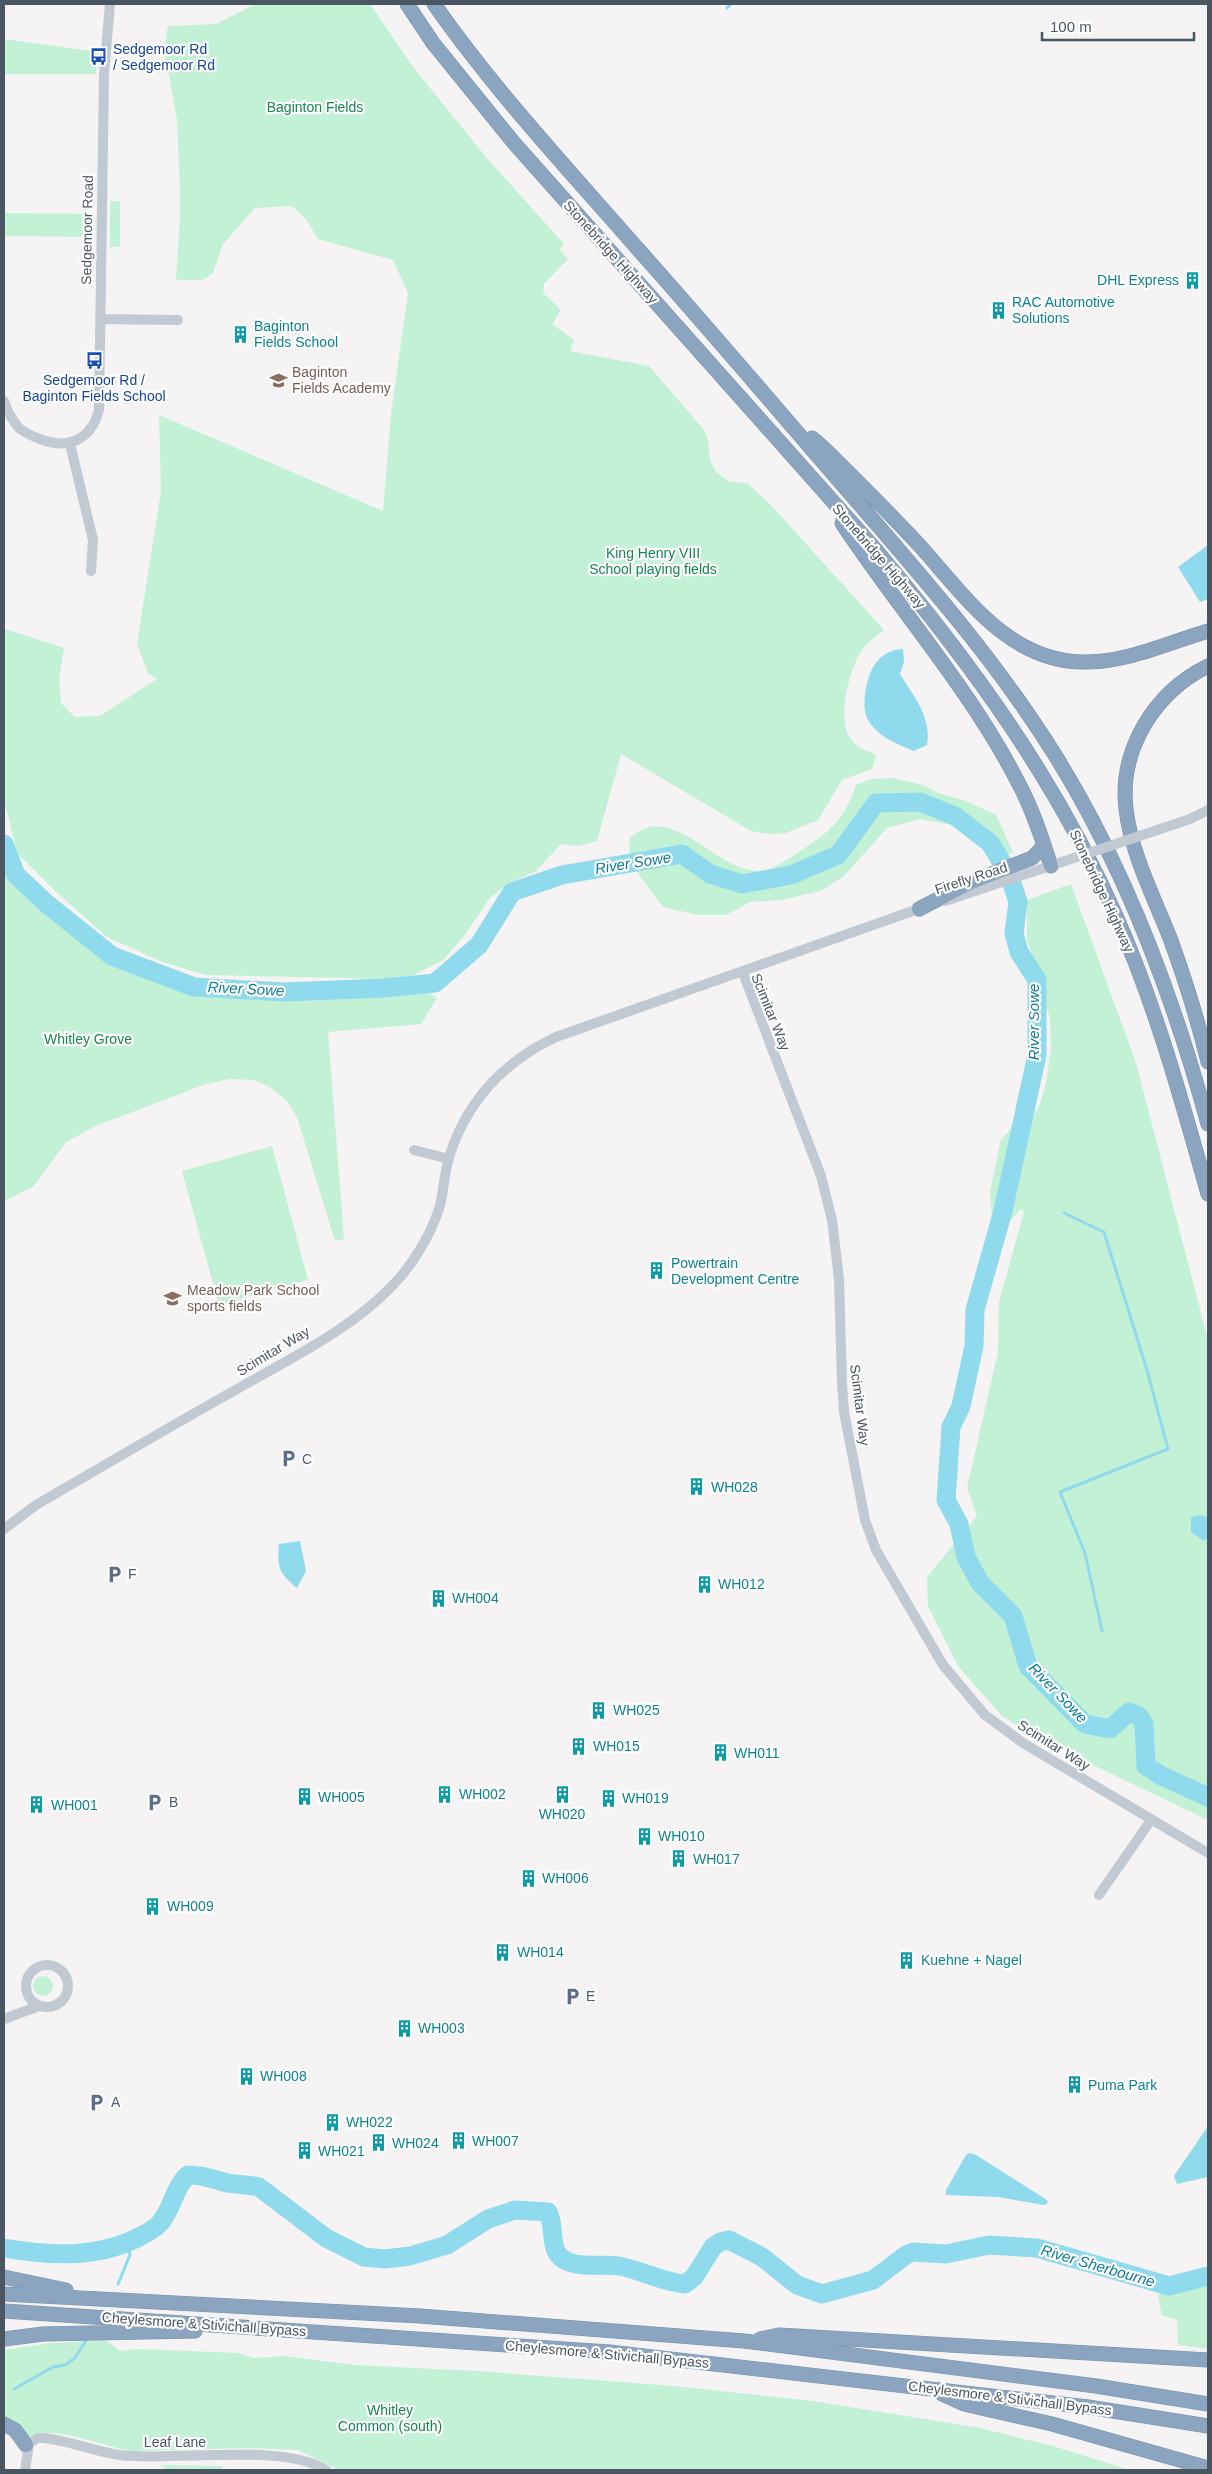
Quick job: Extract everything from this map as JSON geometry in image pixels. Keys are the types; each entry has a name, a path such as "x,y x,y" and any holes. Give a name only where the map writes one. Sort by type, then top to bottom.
{"highway":[{"name":"Stonebridge Highway","path":"407,4 445,58 514,143 876,550 962,656 997,704 1037,765 1078,837 1117,918 1143,983 1164,1044 1208,1194"},
{"name":"Stonebridge Highway","path":"434,4 488,76 546,146 905,556 973,637 1022,703 1056,756 1091,817 1138,916 1171,1000 1208,1124"},
{"path":"780,413 816,441 873,496 986,620 1020,645 1039,654 1059,660 1106,661 1146,652 1208,631"},
{"path":"816,484 864,556 962,690 991,735 1021,787 1051,866"},
{"path":"1208,666 1178,685 1158,704 1140,731 1131,755 1126,808 1133,840 1171,941 1208,1062"},
{"path":"919,909 972,887 1032,858 1043,843"},
{"path":"4,2277 116,2299"},
{"name":"Cheylesmore & Stivichall Bypass","path":"4,2294 420,2316 744,2341 1076,2384 1208,2404"},
{"name":"Cheylesmore & Stivichall Bypass","path":"4,2311 609,2352 1088,2406 1208,2426"},
{"path":"4,2339 43,2334 288,2330"},
{"path":"744,2341 779,2335 1208,2360"},
{"path":"928,2388 964,2404 1052,2424 1208,2468"},
{"path":"4,2424 15,2430 26,2445"}],"street":[{"name":"Sedgemoor Road","path":"70,444 88,433 96,422 99,410 104,74 110,4"},
{"path":"100,319 178,320"},
{"path":"5,406 19,428 28,434 45,441 70,444 93,540 91,571"},
{"name":"Firefly Road","path":"972,887 1036,872 1190,819 1208,810"},
{"path":"743,973 919,909"},
{"name":"Scimitar Way","path":"4,1530 36,1505 355,1319 376,1302 394,1285 424,1242 438,1210 449,1159 458,1131 483,1091 498,1074 520,1057 556,1037 743,973 818,1167 832,1220 839,1280 841,1374 844,1412 865,1520 876,1550 957,1685 985,1715 1023,1743 1208,1853"},
{"path":"414,1150 449,1159"},
{"path":"1099,1896 1151,1820"},
{"path":"50,1966 62,1973 67,1983 64,1998 53,2006 39,2006 8,2016 27,1992 28,1977 39,1967 50,1966"},
{"path":"27,1992 33,2002 39,2006"},
{"name":"Leaf Lane","path":"26,2445 38,2438 44,2438 118,2454 151,2457 267,2456 296,2460 326,2470"},
{"path":"25,2470 28,2451 26,2445"}],"green space":[{"path":"256,4 370,4 413,67 486,157 564,244 560,250 568,259 544,284 543,293 561,310 552,324 574,340 570,351 649,366 705,431 710,460 716,472 730,482 747,483 770,504 884,630 866,645 854,665 844,707 847,732 852,741 876,755 872,769 842,780 818,820 786,833 769,834 751,831 621,754 597,841 578,846 561,844 536,871 509,883 490,898 464,936 443,960 414,975 385,979 206,975 162,962 107,937 53,889 17,853 4,799 5,629 64,648 59,679 61,703 75,717 100,716 157,679 148,673 137,644 161,491 159,415 383,511 391,414 408,293 393,260 318,239 306,219 292,206 255,208 223,244 213,273 203,280 176,280 180,190 177,119 164,50 168,26 216,24"},
{"path":"4,39 98,52 96,74 4,74"},
{"path":"110,201 120,201 120,247 110,247"},
{"path":"4,213 94,214 94,237 4,236"},
{"path":"893,778 923,785 938,793 966,801 996,815 1013,852 1004,856 985,841 952,825 921,819 887,828 844,876 821,891 781,900 750,902 726,915 698,915 663,907 640,876 629,852 630,837 650,827 664,827 692,839 733,864 747,869 766,870 796,854 831,828 847,807 856,785 871,779"},
{"name":"Whitley Grove","path":"4,859 23,886 47,911 76,934 107,954 141,972 175,985 209,994 242,999 421,988 437,998 421,1024 328,1032 344,1239 335,1241 297,1117 287,1101 270,1087 254,1080 229,1079 203,1085 96,1126 66,1142 33,1187 4,1201"},
{"path":"1071,884 1136,1063 1208,1340 1208,1820 1045,1742 1002,1716 958,1666 928,1606 927,1577 977,1516 967,1488 998,1352 999,1302 1024,1212 1021,1209 1010,1221 992,1220 990,1192 1001,1139 1010,1130 1030,1119 1038,1109 1046,1084 1051,1048 1050,1018 1044,999 1042,979 1027,941 1027,900"},
{"path":"272,1146 308,1280 219,1305 182,1171"},
{"path":"43,1976 50,1979 53,1986 50,1993 43,1996 36,1993 33,1986 36,1979"},
{"path":"1208,2283 1208,2349 1178,2345 1177,2319 1162,2316 1158,2295 1176,2289"},
{"name":"Whitley Common (south)","path":"105,2340 120,2351 139,2349 238,2353 254,2358 284,2356 355,2365 476,2371 674,2386 813,2401 980,2428 1053,2446 1130,2470 339,2470 298,2450 249,2448 133,2451 64,2434 38,2433 29,2437 4,2419 4,2350 52,2343"},
{"path":"160,2465 222,2466 221,2470 168,2470"}],"water":[{"path":"1208,545 1208,599 1200,602 1178,567"},
{"path":"903,649 904,662 900,674 921,708 927,725 927,745 914,751 881,735 876,730 867,718 864,701 866,686 875,664 887,653"},
{"path":"1199,1515 1208,1517 1208,1537 1204,1541 1191,1532 1191,1517"},
{"path":"300,1541 306,1571 297,1588 286,1578 280,1569 278,1552 279,1544"},
{"path":"1208,2126 1208,2177 1177,2184 1174,2176"},
{"path":"970,2153 1047,2200 1048,2203 1044,2205 998,2197 946,2195 946,2190 966,2155"}],"waterway":[{"path":"727,8 731,4"},
{"name":"River Sowe","path":"4,844 16,875 47,904 112,956 194,987 284,992 383,988 435,983 479,945 512,892 562,875 682,854 710,874 742,884 791,875 838,855 876,803 920,802 955,816 990,843 1009,874 1018,902 1014,933 1019,952 1037,980 1037,1055 1003,1211 975,1310 974,1346 961,1406 951,1427 946,1500 959,1524 966,1557 980,1583 1013,1616 1028,1666 1085,1724 1110,1729 1129,1712 1139,1716 1144,1724 1146,1766 1160,1775 1208,1797"},
{"path":"1064,1213 1104,1232 1147,1370 1168,1449 1060,1492 1085,1553 1102,1631"},
{"name":"River Sherbourne","path":"4,2248 39,2253 74,2254 108,2249 125,2243 148,2232 160,2223 180,2185 188,2175 203,2176 227,2183 259,2187 326,2238 364,2257 385,2259 410,2256 447,2245 488,2219 515,2210 548,2212 555,2248 562,2259 577,2264 619,2266 668,2281 685,2284 694,2277 713,2247 720,2242 729,2240 762,2257 797,2285 822,2294 873,2280 906,2255 913,2252 946,2254 989,2245 1037,2248 1169,2286 1208,2276"},
{"path":"118,2284 130,2255 127,2244"},
{"path":"14,2389 53,2367 65,2365 75,2358 86,2341"}],"place":[{"name":"Sedgemoor Rd / Sedgemoor Rd","path":"99,57"},
{"name":"DHL Express","path":"1193,280"},
{"name":"RAC Automotive Solutions","path":"998,310"},
{"name":"Baginton Fields School","path":"240,334"},
{"name":"Sedgemoor Rd / Baginton Fields School","path":"94,360"},
{"name":"Baginton Fields Academy","path":"278,380"},
{"name":"Powertrain Development Centre","path":"657,1271"},
{"name":"Meadow Park School sports fields","path":"173,1298"},
{"name":"C","path":"288,1459"},
{"name":"WH028","path":"697,1487"},
{"name":"F","path":"114,1574"},
{"name":"WH012","path":"704,1584"},
{"name":"WH004","path":"438,1598"},
{"name":"WH025","path":"599,1710"},
{"name":"WH015","path":"579,1746"},
{"name":"WH011","path":"720,1753"},
{"name":"WH002","path":"445,1794"},
{"name":"WH020","path":"562,1794"},
{"name":"WH005","path":"304,1797"},
{"name":"WH019","path":"608,1798"},
{"name":"B","path":"155,1802"},
{"name":"WH001","path":"37,1805"},
{"name":"WH010","path":"644,1836"},
{"name":"WH017","path":"679,1859"},
{"name":"WH006","path":"528,1878"},
{"name":"WH009","path":"153,1906"},
{"name":"WH014","path":"503,1952"},
{"name":"Kuehne + Nagel","path":"907,1960"},
{"name":"E","path":"572,1996"},
{"name":"WH003","path":"404,2028"},
{"name":"WH008","path":"246,2076"},
{"name":"Puma Park","path":"1074,2085"},
{"name":"A","path":"97,2102"},
{"name":"WH022","path":"332,2122"},
{"name":"WH007","path":"458,2141"},
{"name":"WH024","path":"378,2143"},
{"name":"WH021","path":"304,2151"}],"park label":[{"name":"Baginton Fields","path":"315,107"},
{"name":"King Henry VIII School playing fields","path":"653,562"}]}
